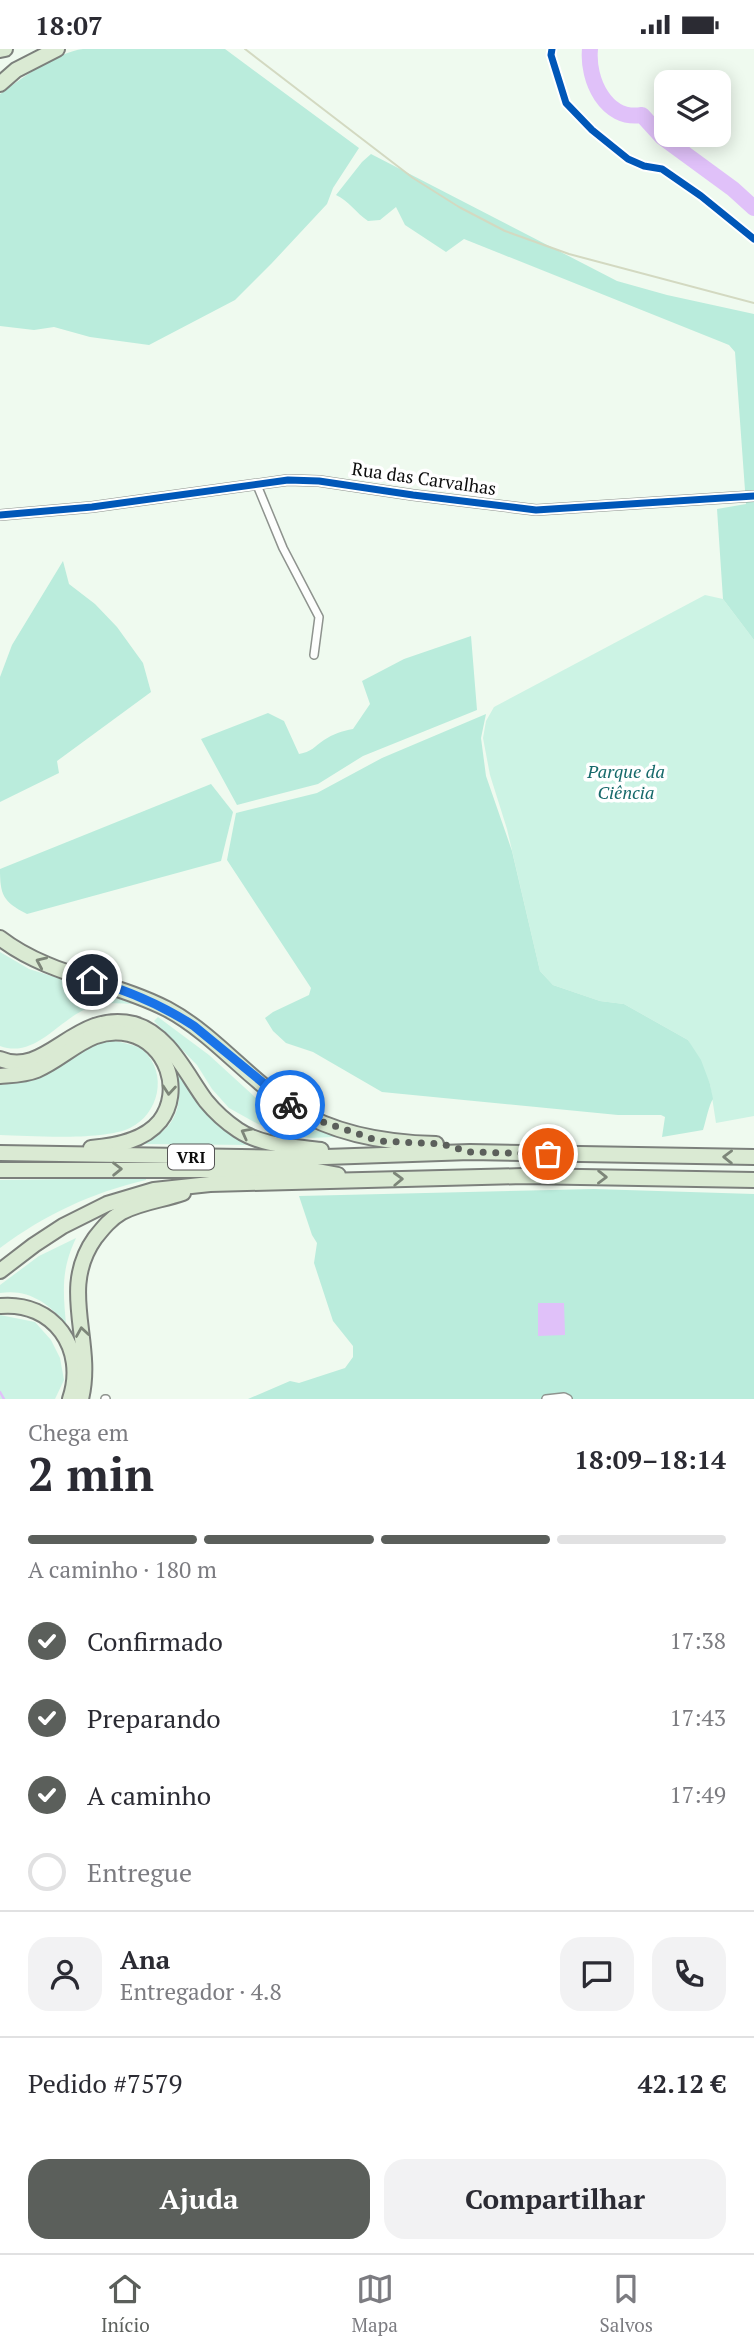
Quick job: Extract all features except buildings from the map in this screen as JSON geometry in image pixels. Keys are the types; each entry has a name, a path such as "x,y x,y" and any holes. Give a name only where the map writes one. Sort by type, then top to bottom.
{"highway":[{"path":"0,50 5,49"},
{"path":"0,84 16,70 57,49"},
{"path":"0,938 40,962 117,988 168,1010 194,1026 293,1108 323,1122 379,1141 442,1144 470,1152"},
{"path":"0,1059 20,1064 46,1054 95,1025 113,1022 131,1024 145,1028 156,1036 181,1065 207,1103 240,1131 281,1145 360,1155"},
{"path":"0,1076 21,1075 36,1070 84,1040 114,1032 138,1037 151,1046 167,1066 171,1079 171,1093 160,1120 139,1137 109,1146 21,1153"},
{"name":"VRI","path":"0,1153 297,1158 470,1152 754,1157"},
{"path":"0,1170 311,1170 361,1180"},
{"name":"VRI","path":"0,1271 63,1226 107,1204 154,1190 210,1184 523,1176 754,1180"},
{"path":"81,1399 86,1375 77,1285 80,1266 88,1249 106,1224 121,1213 210,1184"},
{"path":"0,1306 24,1307 37,1311 51,1320 64,1334 72,1350 75,1368 70,1399"}],"street":[{"name":"Rua das Carvalhas","path":"1,515 92,507 288,480 319,481 536,510 754,496"},
{"path":"257,485 283,548 319,617 314,655"},
{"path":"546,1399 568,1399"}],"green space":[{"name":"Parque da Ciência","path":"705,595 723,599 754,640 754,1116 716,1123 710,1084 688,1040 624,1004 600,1001 553,985 540,971 483,738 486,721 494,707"},
{"path":"0,952 29,969 133,1004 110,1003 93,1006 35,1043 13,1049 0,1046"},
{"path":"158,1017 209,1055 268,1109 302,1127 334,1137 310,1138 282,1133 229,1108 212,1089 197,1065 154,1021"},
{"path":"108,1040 141,1049 156,1071 158,1082 154,1104 140,1122 130,1128 102,1135 0,1135 0,1085 34,1080 88,1047"},
{"path":"178,1072 217,1125 238,1138 251,1142 251,1145 144,1144 164,1130 175,1115 179,1095"},
{"path":"146,1178 70,1206 34,1225 0,1248 0,1180"},
{"path":"76,1238 64,1280 66,1324 37,1299 20,1293 0,1293 0,1285 39,1256"},
{"path":"0,1315 35,1322 51,1340 60,1358 64,1380 55,1399 0,1399"}],"shaded area":[{"path":"83,49 225,49 359,148 333,188 327,204 235,300 149,345 90,337 54,327 34,330 0,326 0,94 51,60"},
{"path":"371,154 617,281 754,314 754,640 723,599 717,509 746,504 735,352 729,345 464,239 446,252 405,225 396,207 380,220 368,221 336,195"},
{"path":"63,561 69,584 95,604 117,627 143,663 151,692 57,761 59,773 0,802 0,677 12,645"},
{"path":"471,636 477,710 363,756 318,784 237,805 201,739 268,713 284,721 299,754 307,752 331,736 353,729 370,704 362,681 404,659"},
{"path":"486,714 481,738 486,776 512,851 540,971 553,985 600,1001 624,1004 688,1040 701,1060 713,1099 703,1130 662,1137 665,1117 661,1115 618,1115 382,1092 313,1052 286,1043 273,1031 265,1018 309,995 311,988 227,860 236,813 317,793 382,758"},
{"path":"211,784 233,812 221,861 27,914 4,897 0,869"},
{"path":"594,1189 754,1194 754,1399 248,1399 290,1381 299,1383 345,1368 353,1357 353,1346 333,1321 314,1263 317,1243 299,1196"},
{"path":"538,1303 564,1303 565,1335 538,1336"}],"waterway":[{"path":"590,49 596,85 609,105 618,112 642,115 662,137 733,189 754,208"},
{"path":"0,1392 4,1399"}],"tram line":[{"path":"245,49 413,178 459,207 505,231 569,254 754,303"}],"cycle path":[{"path":"552,49 551,55 566,103 592,130 628,159 644,166 662,169 701,196 754,239"},
{"path":"0,515 92,507 288,480 319,481 536,510 754,496"}],"way so far":[{"path":"290,1105 323,1122 379,1141 442,1144 470,1152 548,1154"}],"route":[{"path":"92,980 141,997 194,1026 290,1105"}]}
